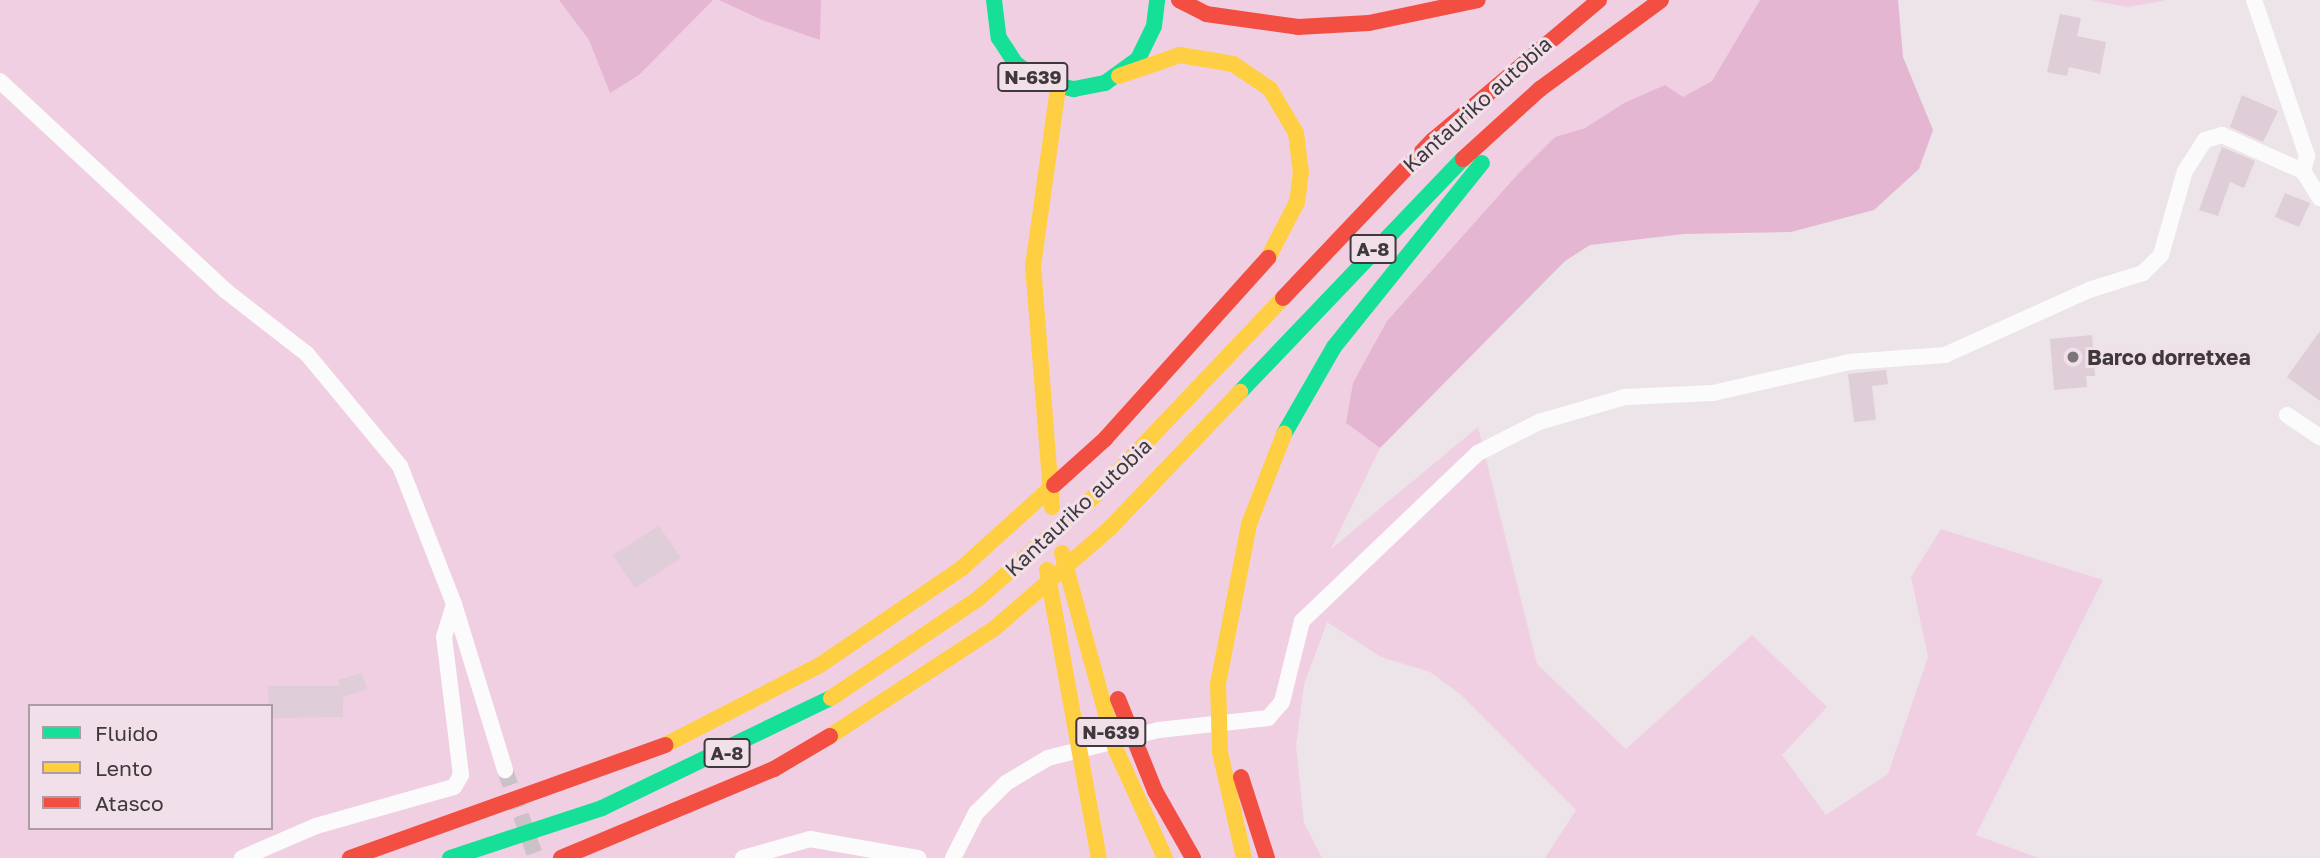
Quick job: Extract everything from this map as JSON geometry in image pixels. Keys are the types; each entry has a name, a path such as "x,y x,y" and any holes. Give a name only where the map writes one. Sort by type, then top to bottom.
{"highway":[{"name":"N-639","path":"994,0 1007,52 1029,75 1058,87 1089,87 1119,76"},
{"path":"1119,76 1151,38 1157,0"},
{"path":"1179,0 1206,14 1298,27 1369,23 1478,0"},
{"name":"Kantauriko autobia","path":"450,858 602,808 759,738 840,693 979,598 1096,495 1433,140 1599,0"},
{"path":"1244,858 1220,752 1219,684 1249,524 1290,417 1334,348 1482,162 1663,0"},
{"name":"Kantauriko autobia","path":"561,858 774,769 892,700 995,628 1111,527 1466,155 1540,89 1663,0"},
{"path":"349,858 568,784 736,712 885,623 962,568 1075,468 1272,253 1297,202 1301,171 1296,133 1284,109 1270,89 1233,64 1180,55 1119,76"},
{"name":"N-639","path":"1058,87 1033,266 1047,480 1116,750 1165,858"},
{"path":"1047,480 1052,624 1099,858"},
{"path":"1047,480 1122,708 1155,791 1193,858"},
{"path":"1232,604 1229,687 1241,780 1267,858"}],"street":[{"path":"2254,0 2307,156 2303,171"},
{"path":"0,82 226,291 307,354 400,466 454,604 505,770"},
{"path":"953,858 976,813 1006,783 1048,758 1159,730 1268,719 1282,702 1302,621 1478,453 1539,422 1625,397 1713,393 1849,362 1945,355 2089,290 2143,273 2161,255 2185,171 2205,140 2238,139 2303,171 2320,198"},
{"path":"2287,415 2320,437"},
{"path":"242,858 316,826 454,787 461,775 444,637 454,604"},
{"path":"743,858 810,839 915,857"}],"shaded area":[{"path":"0,0 1760,0 1712,81 1683,97 1624,103 1585,128 1555,137 1387,321 1346,423 1380,448 1331,549 1478,427 1537,664 1626,749 1752,635 1827,707 1782,755 1826,815 1888,774 1928,657 1911,577 1941,529 2103,580 1976,835 2038,858 1545,858 1576,810 1460,694 1430,672 1381,657 1327,622 1304,685 1296,746 1304,823 1322,858 0,858"},
{"path":"559,0 713,0 639,75 610,93 589,40"},
{"path":"719,0 821,0 820,40 762,20"},
{"path":"1760,0 1898,0 1903,57 1933,130 1919,169 1874,210 1791,232 1684,234 1590,245 1565,261 1380,448 1346,423 1353,383 1387,321 1518,174 1555,137 1585,128 1624,103 1665,85 1683,97 1712,81"},
{"path":"2091,0 2164,0 2164,1 2127,7"}],"building":[{"path":"2060,14 2081,18 2077,36 2106,42 2100,74 2069,67 2067,76 2047,72"},
{"path":"2242,95 2278,111 2263,142 2230,127"},
{"path":"2222,147 2255,161 2244,188 2230,182 2218,216 2199,210"},
{"path":"2285,193 2310,203 2299,227 2275,217"},
{"path":"2320,331 2320,401 2287,377"},
{"name":"Barco dorretxea","path":"2092,335 2095,376 2086,376 2087,387 2054,390 2050,339"},
{"path":"1886,370 1888,384 1872,386 1876,420 1854,422 1848,374"},
{"path":"659,526 681,558 635,588 613,555"},
{"path":"362,673 367,689 343,697 343,717 273,718 273,704 269,704 267,686 339,686 338,680"}],"tunnel":[{"path":"505,770 536,858"}],"traffic: fast":[{"path":"994,0 999,38 1016,64 1043,82 1074,89 1105,83 1138,59 1154,26 1157,0"},
{"path":"1240,392 1463,159"},
{"path":"1284,434 1334,347 1482,163"},
{"path":"450,858 602,808 831,698"}],"traffic: slow":[{"path":"1119,76 1180,55 1233,64 1270,89 1296,133 1301,171 1297,202 1268,258"},
{"path":"1052,507 1033,266 1058,87"},
{"path":"831,698 979,598 1096,495 1283,298"},
{"path":"830,736 995,628 1111,527 1240,392"},
{"path":"1244,858 1220,752 1218,684 1249,524 1284,434"},
{"path":"665,745 820,665 962,568 1054,485"},
{"path":"1062,553 1116,750 1165,858"},
{"path":"1047,570 1099,858"}],"traffic: jam":[{"path":"1179,0 1206,14 1298,27 1369,23 1478,0"},
{"path":"1283,298 1433,140 1599,0"},
{"path":"1463,159 1540,89 1661,0"},
{"path":"1054,485 1105,439 1268,258"},
{"path":"1118,699 1155,791 1193,858"},
{"path":"561,858 774,769 830,736"},
{"path":"350,858 665,745"},
{"path":"1241,777 1267,858"}],"place":[{"name":"Barco dorretxea","path":"2073,357"}]}
